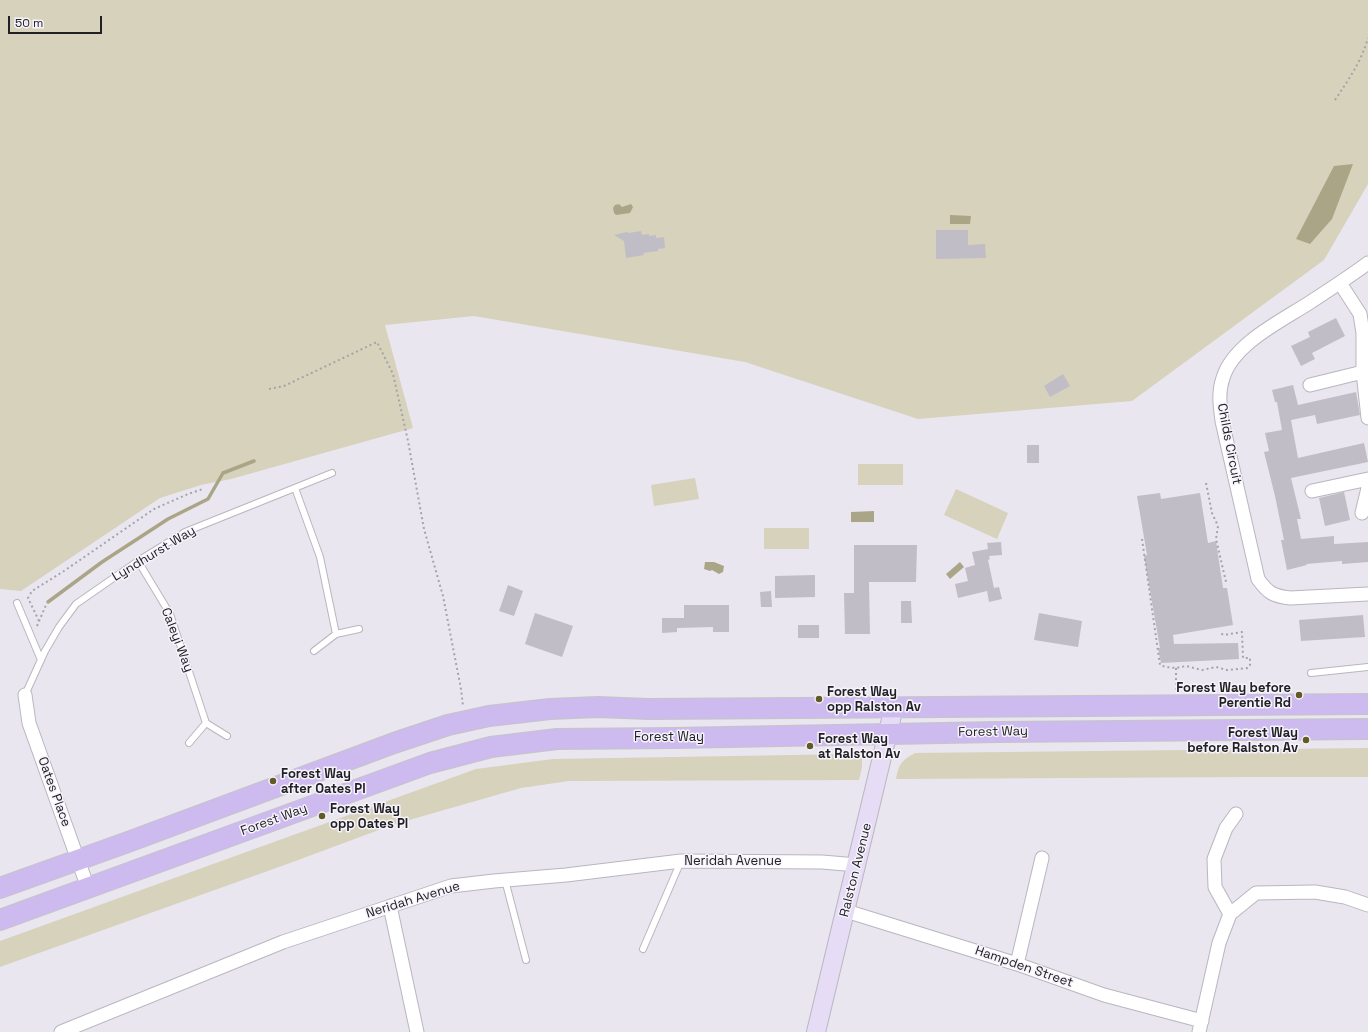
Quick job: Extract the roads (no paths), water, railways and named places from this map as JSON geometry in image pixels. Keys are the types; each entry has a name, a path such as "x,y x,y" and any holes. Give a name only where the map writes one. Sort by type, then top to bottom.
{"main road":[{"name":"Forest Way","path":"0,888 394,743 448,725 489,716 550,709 598,707 655,709 1368,704"},
{"name":"Forest Way","path":"0,920 430,762 491,747 557,739 888,733 1368,729"}],"street":[{"name":"Childs Circuit","path":"1368,263 1340,283 1253,339 1238,352 1230,363 1223,378 1220,396 1222,421 1258,579 1266,590 1278,597 1290,598 1368,594"},
{"path":"1340,283 1360,314 1363,333 1363,372 1367,393 1368,418"},
{"path":"1310,385 1363,372"},
{"path":"1312,490 1368,479"},
{"path":"1362,513 1368,488"},
{"name":"Oates Place","path":"25,695 29,723 88,888"},
{"name":"Ralston Avenue","path":"816,1032 894,707"},
{"path":"1230,914 1215,887 1214,859 1226,828 1236,814"},
{"path":"1017,964 1042,858"},
{"name":"Neridah Avenue","path":"61,1032 283,942 451,886 566,875 681,861 822,862 857,865"},
{"path":"1201,1026 1220,944 1230,914 1256,893 1315,892 1345,897 1368,905"},
{"path":"390,906 417,1032"},
{"name":"Hampden Street","path":"846,911 1017,964 1104,995 1201,1026"}],"lane":[{"name":"Lyndhurst Way","path":"25,695 41,660 59,627 76,604 138,561 186,532 332,473"},
{"path":"295,488 320,557 336,634"},
{"name":"Caleyi Way","path":"138,561 170,614 206,722"},
{"path":"17,603 41,660"},
{"path":"314,651 336,634 359,629"},
{"path":"1311,673 1368,667"},
{"path":"189,743 206,722 227,736"},
{"path":"644,949 681,861"},
{"path":"505,880 526,960"}],"waterway":[{"path":"48,602 102,562 168,519 208,499 223,473 254,461"}],"place":[{"name":"Forest Way before Perentie Rd","path":"1299,695"},
{"name":"Forest Way opp Ralston Av","path":"819,699"},
{"name":"Forest Way before Ralston Av","path":"1306,740"},
{"name":"Forest Way at Ralston Av","path":"810,746"},
{"name":"Forest Way after Oates Pl","path":"273,781"},
{"name":"Forest Way opp Oates Pl","path":"322,816"}]}
